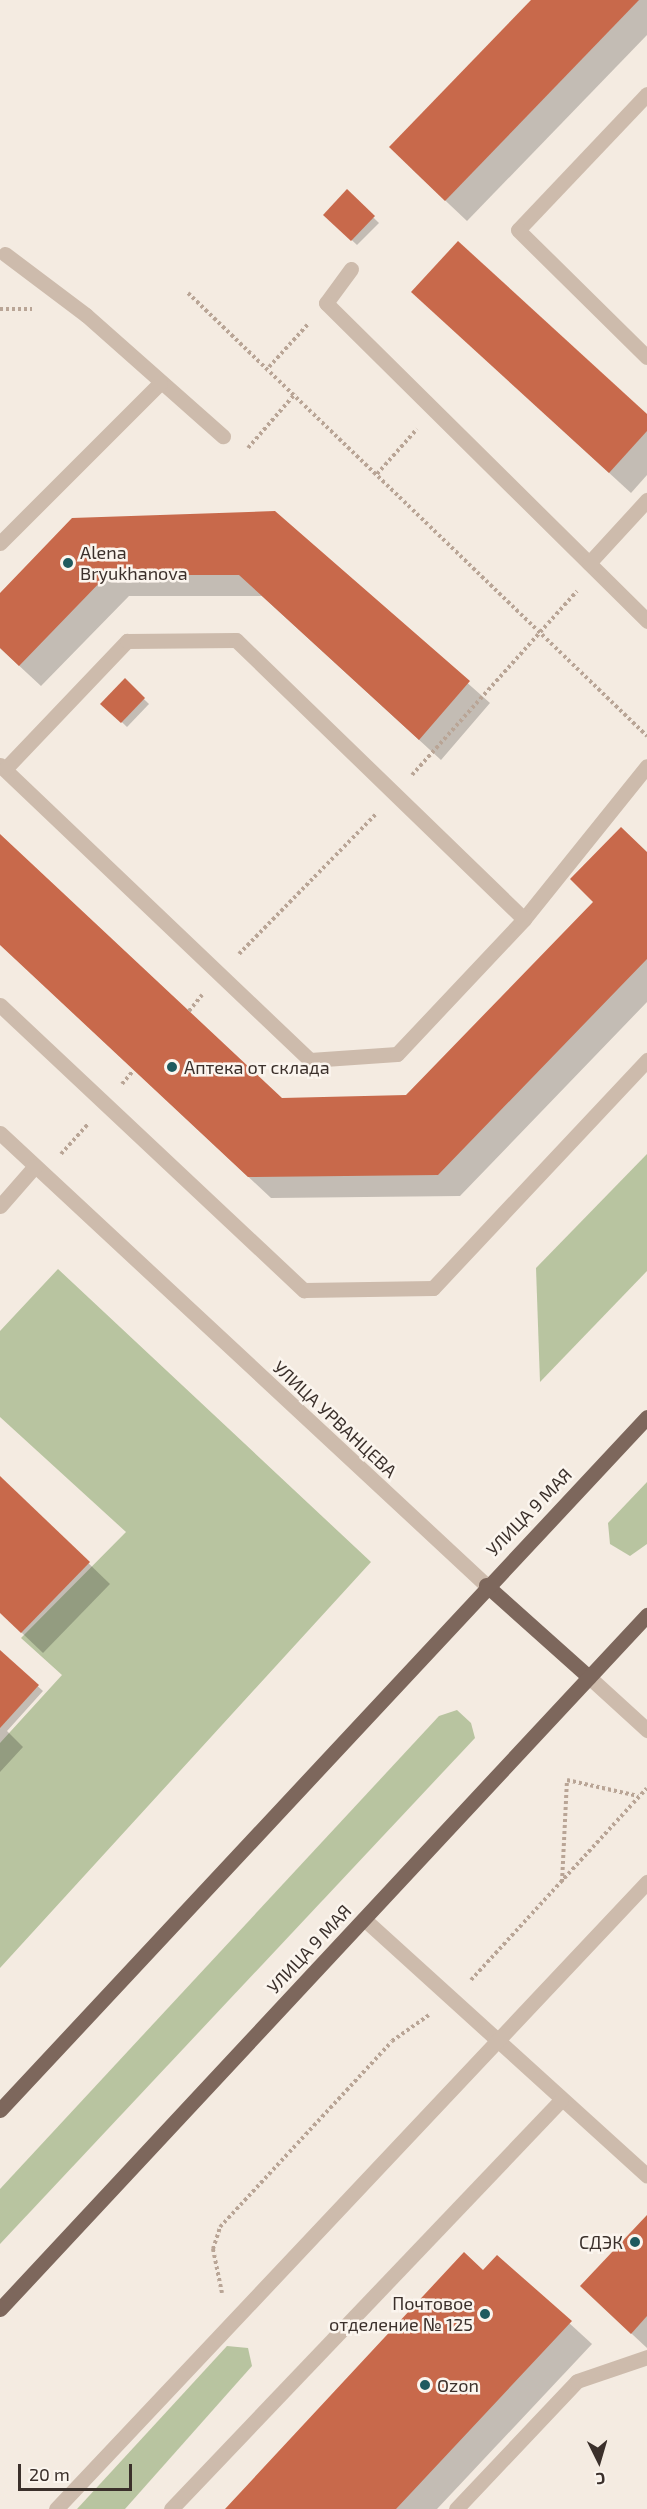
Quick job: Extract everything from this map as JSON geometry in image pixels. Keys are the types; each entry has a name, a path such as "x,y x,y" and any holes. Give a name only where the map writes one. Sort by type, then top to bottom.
{"main road":[{"name":"УЛИЦА 9 МАЯ","path":"0,2110 486,1585 647,1417"},
{"name":"УЛИЦА УРВАНЦЕВА","path":"486,1585 589,1677"},
{"name":"УЛИЦА 9 МАЯ","path":"0,2309 647,1615"}],"street":[{"path":"647,94 518,230 647,357"},
{"path":"5,254 86,315 223,436"},
{"path":"351,269 326,303 647,621"},
{"path":"0,543 160,382"},
{"path":"589,562 647,500"},
{"path":"524,919 236,640 128,640 2,767 310,1060 397,1054 524,919 647,766"},
{"path":"0,1005 303,1290 433,1288 647,1060"},
{"name":"УЛИЦА УРВАНЦЕВА","path":"0,1133 486,1585"},
{"path":"0,1206 40,1170"},
{"name":"УЛИЦА УРВАНЦЕВА","path":"589,1677 647,1730"},
{"path":"56,2509 496,2037 647,1882"},
{"path":"364,1919 454,1998 561,2100 647,2176"},
{"path":"171,2509 561,2100"},
{"path":"456,2509 577,2381 647,2357"}],"path":[{"path":"188,293 269,367 647,736"},
{"path":"269,367 326,303"},
{"path":"223,436 248,448 297,395"},
{"path":"377,474 433,410"},
{"path":"40,1170 105,1104"},
{"path":"562,1882 567,1780 639,1796"},
{"path":"228,2323 213,2249 220,2227 392,2041 454,1998 647,1788"}],"green space":[{"path":"647,1154 647,1271 540,1382 536,1268"},
{"path":"58,1269 371,1562 0,1968 0,1743 62,1675 21,1638 126,1532 0,1417 0,1331"},
{"path":"647,1482 647,1544 630,1556 610,1544 608,1523"},
{"path":"457,1710 471,1723 475,1738 0,2244 0,2189 439,1716"},
{"path":"227,2346 248,2348 252,2366 125,2509 77,2509"}],"building":[{"path":"531,0 639,0 445,201 389,147"},
{"path":"347,189 375,216 351,241 323,215"},
{"path":"458,241 647,414 647,431 609,473 411,292"},
{"path":"275,511 470,681 419,740 239,575 107,575 19,666 0,648 0,593 72,518"},
{"path":"125,678 145,698 121,723 100,704"},
{"path":"621,827 647,852 647,959 438,1175 248,1177 0,945 0,834 282,1098 406,1095 593,902 570,879"},
{"path":"0,1476 90,1562 21,1633 0,1613"},
{"path":"0,1650 39,1685 0,1728"},
{"path":"647,2215 647,2316 631,2334 580,2286"},
{"path":"464,2252 483,2270 497,2255 572,2321 396,2509 225,2509"}],"place":[{"name":"Alena Bryukhanova","path":"68,563"},
{"name":"Аптека от склада","path":"172,1067"},
{"name":"СДЭК","path":"635,2242"},
{"name":"Почтовое отделение № 125","path":"485,2314"},
{"name":"Ozon","path":"425,2385"}]}
